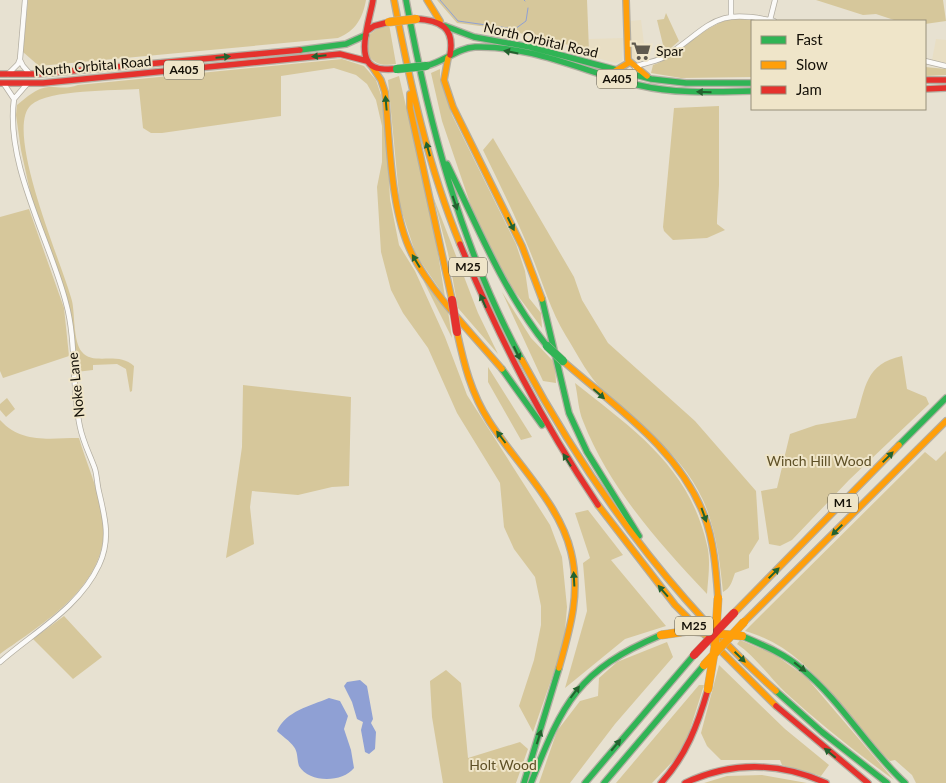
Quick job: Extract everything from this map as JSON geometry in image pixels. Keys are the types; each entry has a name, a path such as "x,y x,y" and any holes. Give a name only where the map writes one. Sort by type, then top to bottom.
{"main road":[{"path":"369,63 363,50 372,16 372,0"},
{"name":"M25","path":"394,0 410,85 435,175 482,302 518,375 553,438 613,527 683,614 767,699 868,783"},
{"name":"M25","path":"406,0 421,75 447,180 463,228 494,304 525,369 564,436 601,493 649,556 728,646 820,731 887,783"},
{"path":"427,0 451,39 449,57"},
{"path":"626,0 632,65 651,79"},
{"name":"North Orbital Road","path":"3,75 320,48 352,42 374,26 416,19 432,20 474,37 530,47 651,79 686,83 751,83"},
{"name":"North Orbital Road","path":"2,84 27,84 330,54 346,54 380,69 397,69 435,65 468,48 483,48 539,58 640,86 680,91 751,91"},
{"name":"M25","path":"449,57 444,80 453,107 522,246 542,298 572,421 587,452 636,530 649,556"},
{"name":"M25","path":"369,63 381,80 385,92 398,213 412,254 440,295 486,347 530,411 553,438"},
{"path":"615,71 632,65"},
{"path":"926,80 946,80"},
{"path":"410,85 410,108 452,300 463,364 484,413 554,512 571,551 575,581 573,620 524,783"},
{"path":"926,89 946,88"},
{"path":"442,156 501,279 524,317 547,346 650,438 685,477 698,501 709,529 718,598 717,629 708,689 688,745 678,764 661,783"},
{"name":"M1","path":"585,783 694,655 946,398"},
{"name":"M1","path":"604,783 704,665 744,622 946,421"},
{"path":"531,783 552,728 563,708 589,675 607,661 636,644 662,635 689,631 742,636 774,649 803,669 826,691 881,760 905,783"},
{"path":"685,783 710,772 733,767 756,766 793,771 826,783"}],"street":[{"path":"3,75 18,64 20,58 25,0"},
{"path":"730,0 731,16"},
{"path":"772,20 775,0"},
{"path":"632,65 663,58 707,25 731,16 764,20"},
{"path":"20,58 23,66 30,74"},
{"path":"926,61 946,66"},
{"path":"2,84 14,99 27,84"},
{"name":"Noke Lane","path":"0,662 63,612 78,596 100,564 107,527 96,471 80,429 76,404 72,340 66,302 36,217 16,146 14,99"}],"shaded area":[{"path":"641,20 646,59 635,61 631,58 630,21"},
{"path":"623,38 622,61 616,63 589,56 589,39"},
{"path":"936,39 946,40 946,63 932,60"}],"green space":[{"path":"28,0 366,0 358,23 350,32 338,38 39,66 23,52"},
{"path":"437,0 587,0 589,50 503,29 457,23"},
{"path":"816,0 943,0 946,21 926,24 926,20 894,20 876,14 863,15"},
{"path":"666,13 679,41 665,53 657,20 664,19"},
{"path":"733,18 752,20 751,77 681,78 651,73 653,65 664,61 720,22"},
{"path":"389,24 396,64 383,65 373,60 367,53 369,35 378,28"},
{"path":"342,59 364,66 376,80 381,95 387,141 390,199 399,245 415,271 445,337 467,395 550,525 562,557 567,607 564,643 533,732 519,706 534,660 541,625 541,606 535,577 514,549 504,527 500,483 457,413 428,348 403,313 391,290 381,252 377,187 382,162 382,126 376,100 367,84 356,75 334,68 281,76 281,116 162,133 151,133 143,128 139,89 67,93 40,100 31,105 24,119 24,141 29,169 72,301 77,342 82,352 87,356 99,359 121,359 134,366 132,391 130,392 126,369 117,364 93,365 93,370 76,372 71,321 33,205 21,150 16,115 17,105 36,91 49,87 67,87"},
{"path":"926,67 946,69 946,75 926,76"},
{"path":"440,69 440,78 452,115 516,244 525,271 529,298 541,313 542,328 509,284 473,212 442,121 431,73"},
{"path":"399,76 433,223 445,297 416,255 400,206 388,80"},
{"path":"719,106 717,224 725,230 707,238 673,240 664,231 663,227 674,108"},
{"path":"493,138 574,277 582,300 608,343 695,421 756,491 759,539 749,555 749,568 735,573 730,586 723,592 719,557 711,522 703,500 693,481 668,451 597,384 560,326 524,236 483,150"},
{"path":"433,196 478,313 498,354 458,308 448,253"},
{"path":"29,209 64,308 69,356 3,378 0,371 0,217"},
{"path":"423,280 448,311 452,338"},
{"path":"502,292 531,338 555,363 556,383 543,381"},
{"name":"Winch Hill Wood","path":"902,356 907,389 926,397 929,404 849,480 792,540 780,546 769,544 761,491 777,488 790,434 816,425 856,418 865,387 874,371 890,360"},
{"path":"488,367 532,437 521,440 488,382"},
{"path":"575,383 638,434 673,471 687,493 699,517 707,545 709,570 707,594 654,535 621,492 594,446 581,417"},
{"path":"243,385 351,397 349,486 332,487 298,495 252,491 250,507 254,544 226,558 242,447"},
{"path":"7,398 15,409 6,417 0,410 0,404"},
{"path":"0,420 8,428 27,436 47,439 79,438 100,502 104,536 99,558 89,578 74,596 38,627 0,654"},
{"path":"946,451 946,783 916,783 912,775 895,760 890,761 872,744 809,669 791,654 770,641 745,631 925,452 936,461"},
{"path":"588,510 623,555 611,560 666,626 625,639 565,688 587,611 583,563 590,558 575,513"},
{"path":"64,616 102,657 73,679 33,639"},
{"path":"740,640 774,654 806,677 894,780 839,738 786,693 737,644"},
{"path":"667,642 673,657 615,724 570,783 539,783 557,731 580,701 598,696 599,678 617,662"},
{"path":"719,665 785,729 829,765 821,776 782,765 780,760 721,760 707,746 701,733"},
{"name":"Holt Wood","path":"446,670 461,683 468,758 520,742 528,749 516,783 443,783 432,717 430,681"},
{"path":"699,685 704,685 688,736 676,758 652,783 616,783"},
{"path":"762,775 807,783 704,783 727,776"}],"water":[{"path":"360,680 367,686 373,719 371,723 376,732 375,749 369,754 365,752 361,730 363,722 357,719 352,702 344,686 347,682"},
{"path":"329,698 340,701 348,716 344,729 351,750 354,768 342,776 326,779 310,776 304,772 299,766 294,747 277,731 281,724 292,714"}],"waterway":[{"path":"440,0 458,21 515,29 526,21 528,8"}],"traffic: fast":[{"path":"406,0 425,93 450,185 481,274 522,360"},
{"path":"445,26 474,37 530,47 651,79 686,83 751,83"},
{"path":"300,50 346,44 366,35"},
{"path":"426,66 468,48 496,48 517,50 558,60 618,80 652,88 695,92 751,91"},
{"path":"397,69 426,66"},
{"path":"447,164 504,281 531,325 547,346"},
{"path":"542,299 569,413 587,452 639,536"},
{"path":"547,346 563,361"},
{"path":"502,369 542,425"},
{"path":"899,445 946,398"},
{"path":"531,783 553,731 564,710 577,692 592,676 610,662 633,648 661,635"},
{"path":"742,636 774,650 802,669 830,696 878,755 905,783"},
{"path":"585,783 694,655"},
{"path":"604,783 704,665"},
{"path":"524,783 559,668"},
{"path":"776,691 822,732 887,783"}],"traffic: slow":[{"path":"394,0 429,154 438,185 460,244"},
{"path":"427,0 440,21"},
{"path":"626,0 628,60 647,76"},
{"path":"389,22 416,19"},
{"path":"448,58 444,80 453,107 522,246 542,299"},
{"path":"615,71 630,62"},
{"path":"371,65 381,80 385,92 395,196 399,217 412,254 441,298 502,369"},
{"path":"410,94 410,108 452,300"},
{"path":"457,332 462,355 477,400 489,421 547,500 565,534 571,552 575,582 573,611 559,668"},
{"path":"522,360 575,450 634,536 701,617 776,691"},
{"path":"563,361 643,430 662,449 693,491 704,515 710,535 718,598"},
{"path":"744,622 946,421"},
{"path":"734,613 899,445"},
{"path":"598,505 675,605 776,706"},
{"path":"708,689 715,647 718,598"},
{"path":"704,665 744,622"},
{"path":"661,635 689,631 742,636"}],"traffic: jam":[{"path":"373,0 365,38 366,57 370,64 377,68 397,69"},
{"path":"416,19 433,21 444,27 450,38 450,55"},
{"path":"367,31 374,26 389,22"},
{"path":"0,74 38,74 300,50"},
{"path":"0,83 43,83 340,54 367,61"},
{"path":"926,80 946,80"},
{"path":"926,89 946,88"},
{"path":"460,244 522,378 558,442 598,505"},
{"path":"452,300 457,332"},
{"path":"694,655 734,613"},
{"path":"661,783 684,751 700,715 708,689"},
{"path":"776,706 868,783"},
{"path":"685,783 720,771 756,767 791,771 826,783"}],"place":[{"name":"Spar","path":"641,51"}]}
